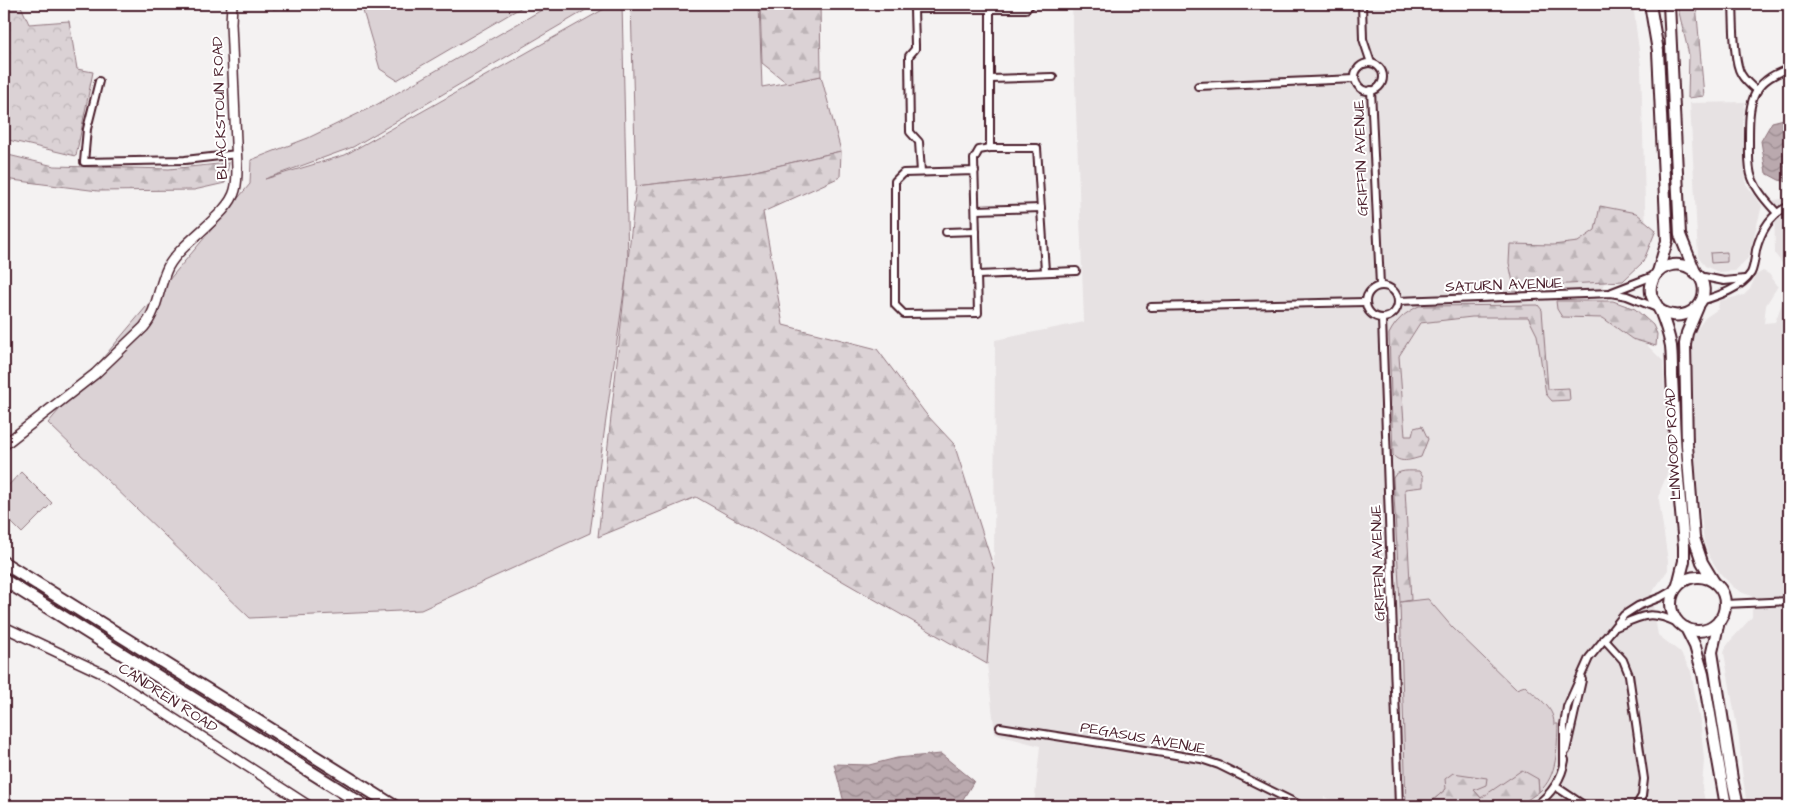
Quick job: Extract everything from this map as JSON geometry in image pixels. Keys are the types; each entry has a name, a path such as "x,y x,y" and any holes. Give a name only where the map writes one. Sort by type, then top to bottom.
{"highway":[{"path":"4,563 394,806"},
{"path":"4,580 366,806"}],"main road":[{"path":"1650,4 1658,51 1667,241 1651,288 1651,297 1659,310 1668,316 1677,317 1694,311 1700,303 1703,287 1682,240 1679,218 1669,4"},
{"path":"1657,274 1664,267 1680,264 1689,267 1697,274"},
{"name":"LINWOOD ROAD","path":"1700,303 1687,333 1685,344 1687,445 1694,538 1702,562 1714,582"},
{"name":"LINWOOD ROAD","path":"1659,310 1671,346 1676,447 1684,546 1684,561 1677,587"},
{"path":"1682,625 1694,631 1704,631 1719,621 1724,613 1724,596 1714,582 1697,576 1689,578 1677,587 1672,597 1671,606 1673,615 1682,625 1695,646 1703,674 1726,806"},
{"path":"1719,621 1712,652 1738,806"}],"street":[{"name":"BLACKSTOUN ROAD","path":"4,445 95,374 144,327 151,319 159,289 168,267 179,252 228,204 235,190 236,154 231,23 232,4"},
{"path":"921,172 919,142 910,132 908,96 909,56 915,49 912,6 1026,9 1030,4"},
{"path":"1362,4 1363,39 1372,63"},
{"path":"1733,4 1736,60 1740,72 1757,91"},
{"path":"990,9 990,148"},
{"path":"1367,63 1372,63 1379,67 1382,76 1378,86 1370,90 1362,89 1355,80 1359,67 1367,63"},
{"path":"1776,213 1759,191 1751,176 1749,116 1751,101 1757,91 1777,73 1789,69"},
{"path":"990,78 1054,77"},
{"path":"99,80 88,129 84,162 185,160 236,154"},
{"path":"1198,86 1355,80"},
{"name":"GRIFFIN AVENUE","path":"1370,90 1380,285"},
{"path":"975,171 903,173 895,182 896,305 904,314 978,312 978,275 975,171 974,159 979,150 990,148 1037,148 1045,271"},
{"path":"1700,303 1728,291 1745,280 1751,273 1758,244 1768,222 1776,213 1789,206"},
{"path":"976,210 1040,208"},
{"path":"946,232 976,231"},
{"path":"978,275 1076,271"},
{"name":"SATURN AVENUE","path":"1611,293 1657,274"},
{"path":"1697,274 1724,280 1745,280"},
{"path":"1380,285 1394,291 1398,301 1393,314 1382,319 1371,314 1366,308 1365,302 1369,292 1380,285"},
{"name":"SATURN AVENUE","path":"1398,301 1611,293 1627,296 1659,310"},
{"path":"1151,307 1365,302"},
{"name":"GRIFFIN AVENUE","path":"1382,319 1399,806"},
{"path":"1535,806 1555,786 1564,764 1586,666 1604,639 1630,611 1661,597 1677,587"},
{"path":"1725,604 1789,600"},
{"path":"1615,627 1650,614 1664,617 1682,625"},
{"name":"CANDREN ROAD","path":"4,628 106,675 309,806"},
{"path":"1604,639 1623,660 1629,675 1644,779 1642,796 1636,806"},
{"name":"PEGASUS AVENUE","path":"1000,727 1201,760 1219,765 1302,806"},
{"path":"1555,786 1585,806"}],"shaded area":[{"path":"1072,4 1633,4 1641,66 1646,237 1603,285 1604,302 1663,361 1669,465 1660,491 1659,500 1668,570 1651,594 1658,635 1680,652 1691,671 1701,728 1704,760 1702,787 1706,806 1344,806 1324,797 1323,806 1034,806 1040,746 995,734 987,664 994,569 995,340 1084,322"},
{"path":"1745,102 1743,121 1746,184 1762,206 1748,258 1735,271 1718,272 1705,266 1698,256 1690,103"},
{"path":"1789,198 1789,272 1775,254 1774,200"},
{"path":"1763,271 1769,274 1778,286 1766,305 1764,323 1775,322 1789,285 1789,806 1747,806 1739,739 1724,653 1731,640 1752,617 1752,596 1733,587 1719,572 1709,556 1704,542 1695,464 1691,353 1694,333 1705,318 1718,309 1719,301 1744,295 1750,289 1756,275"}],"green space":[{"path":"4,4 20,4 29,24 69,21 77,69 93,72 76,156 4,139"},
{"path":"282,4 326,4 273,9"},
{"path":"361,4 527,4 397,80 380,69"},
{"path":"552,4 596,4 353,147 265,179 345,155 613,4 622,4 628,263 590,533 421,610 250,618 48,423 250,184 251,160 308,138 376,105"},
{"path":"631,4 759,4 762,87 821,76 841,151 747,173 636,186"},
{"path":"760,4 820,4 821,76 787,83 762,63"},
{"path":"1677,4 1696,4 1704,96 1688,98 1689,55"},
{"path":"841,151 840,177 763,212 783,325 877,349 926,414 954,444 994,569 987,664 696,497 598,537 636,186 747,173"},
{"path":"4,154 54,166 169,169 229,163 225,183 194,190 98,191 4,179"},
{"path":"1600,206 1636,213 1656,230 1643,262 1623,281 1514,287 1509,263 1510,244 1553,245 1578,242 1595,230"},
{"path":"1727,252 1727,262 1711,263 1710,253"},
{"path":"1556,301 1613,301 1635,309 1653,325 1657,334 1656,346 1632,339 1603,318 1562,317 1557,309"},
{"path":"1538,305 1542,310 1548,389 1569,388 1570,400 1552,401 1546,394 1537,335 1528,317 1472,317 1420,323 1399,356 1405,436 1412,436 1414,428 1422,426 1428,439 1421,457 1406,460 1396,458 1393,455 1389,334 1398,321 1405,314 1419,306"},
{"path":"1419,471 1423,476 1423,487 1405,489 1411,600 1400,602 1393,478 1401,472"},
{"path":"21,472 52,503 22,533 4,515 4,490"},
{"path":"1428,599 1452,627 1516,689 1525,686 1544,703 1551,712 1554,724 1558,724 1557,751 1553,770 1550,778 1539,792 1538,779 1481,798 1474,790 1446,789 1429,806 1406,806 1400,602"},
{"path":"1522,770 1538,779 1539,792 1518,806 1429,806 1446,789 1445,779 1453,773 1487,778 1486,785 1474,790 1481,798"}],"water":[{"path":"1784,119 1789,121 1789,182 1779,180 1766,173 1761,141 1772,122"},
{"path":"941,754 974,781 957,806 845,806 834,764 869,765 897,758"}]}
